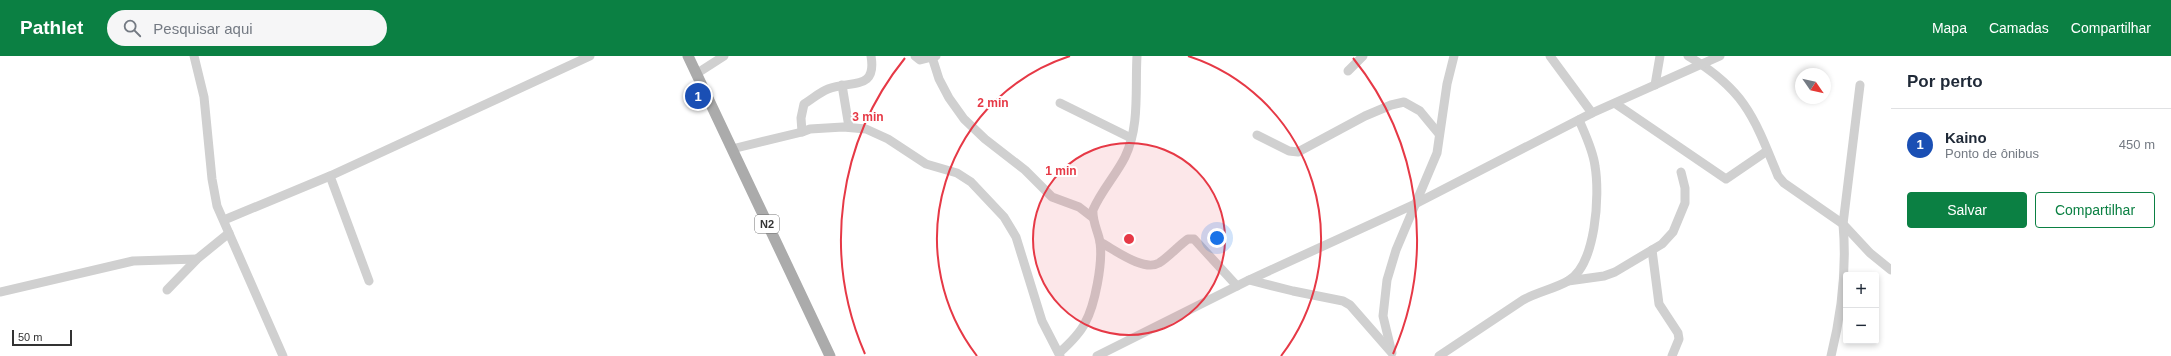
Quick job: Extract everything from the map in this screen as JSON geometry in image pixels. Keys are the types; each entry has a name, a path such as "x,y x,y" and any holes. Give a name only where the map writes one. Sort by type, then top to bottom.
{"main road":[{"name":"N2","path":"688,56 830,356"}],"street":[{"path":"194,56 204,96 215,197 229,233 283,356"},
{"path":"224,220 330,176 590,56"},
{"path":"696,74 724,56"},
{"path":"802,132 801,118 804,104 827,89 864,82 869,77 873,69 871,56"},
{"path":"915,56 920,60 934,57 939,79 949,98 964,119 985,139 1025,170 1052,198 1079,207 1092,217"},
{"path":"732,149 802,132 810,128 849,127 866,129 877,133 926,164 961,175 981,191 1004,217 1016,237 1042,321 1059,355 1084,325 1089,314 1097,280 1100,242 1092,217 1093,210 1097,200 1125,156 1131,138 1136,106 1137,56"},
{"path":"1348,71 1363,56"},
{"path":"1393,354 1383,316 1387,280 1396,250 1436,153 1454,56"},
{"path":"1550,56 1592,113"},
{"path":"1654,85 1660,56"},
{"path":"1688,56 1719,76 1739,96 1752,114 1778,176 1784,183 1843,224 1870,254 1891,270"},
{"path":"1097,356 1237,286 1415,204 1592,113 1616,104 1654,85 1720,56"},
{"path":"842,85 849,127"},
{"path":"1831,356 1840,322 1843,294 1845,247 1843,224 1860,85"},
{"path":"1257,135 1289,151 1298,152 1365,116 1391,105 1404,102 1420,111 1439,134"},
{"path":"1060,103 1131,138"},
{"path":"1616,104 1723,178 1729,177 1767,151"},
{"path":"1568,281 1583,262 1590,247 1595,206 1595,165 1579,120"},
{"path":"1439,356 1522,300 1568,281 1604,276 1615,272 1662,244 1673,232 1685,202 1685,188 1681,172"},
{"path":"330,176 369,282"},
{"path":"167,290 197,259 229,233"},
{"path":"1100,242 1143,265 1152,266 1160,262 1188,239 1194,239 1237,286"},
{"path":"1652,250 1660,304 1678,333 1679,340 1672,356"},
{"path":"0,292 133,261 197,259"},
{"path":"1250,280 1293,291 1343,301 1350,305 1393,354"}],"place":[{"name":"Kaino","path":"698,96"}]}
